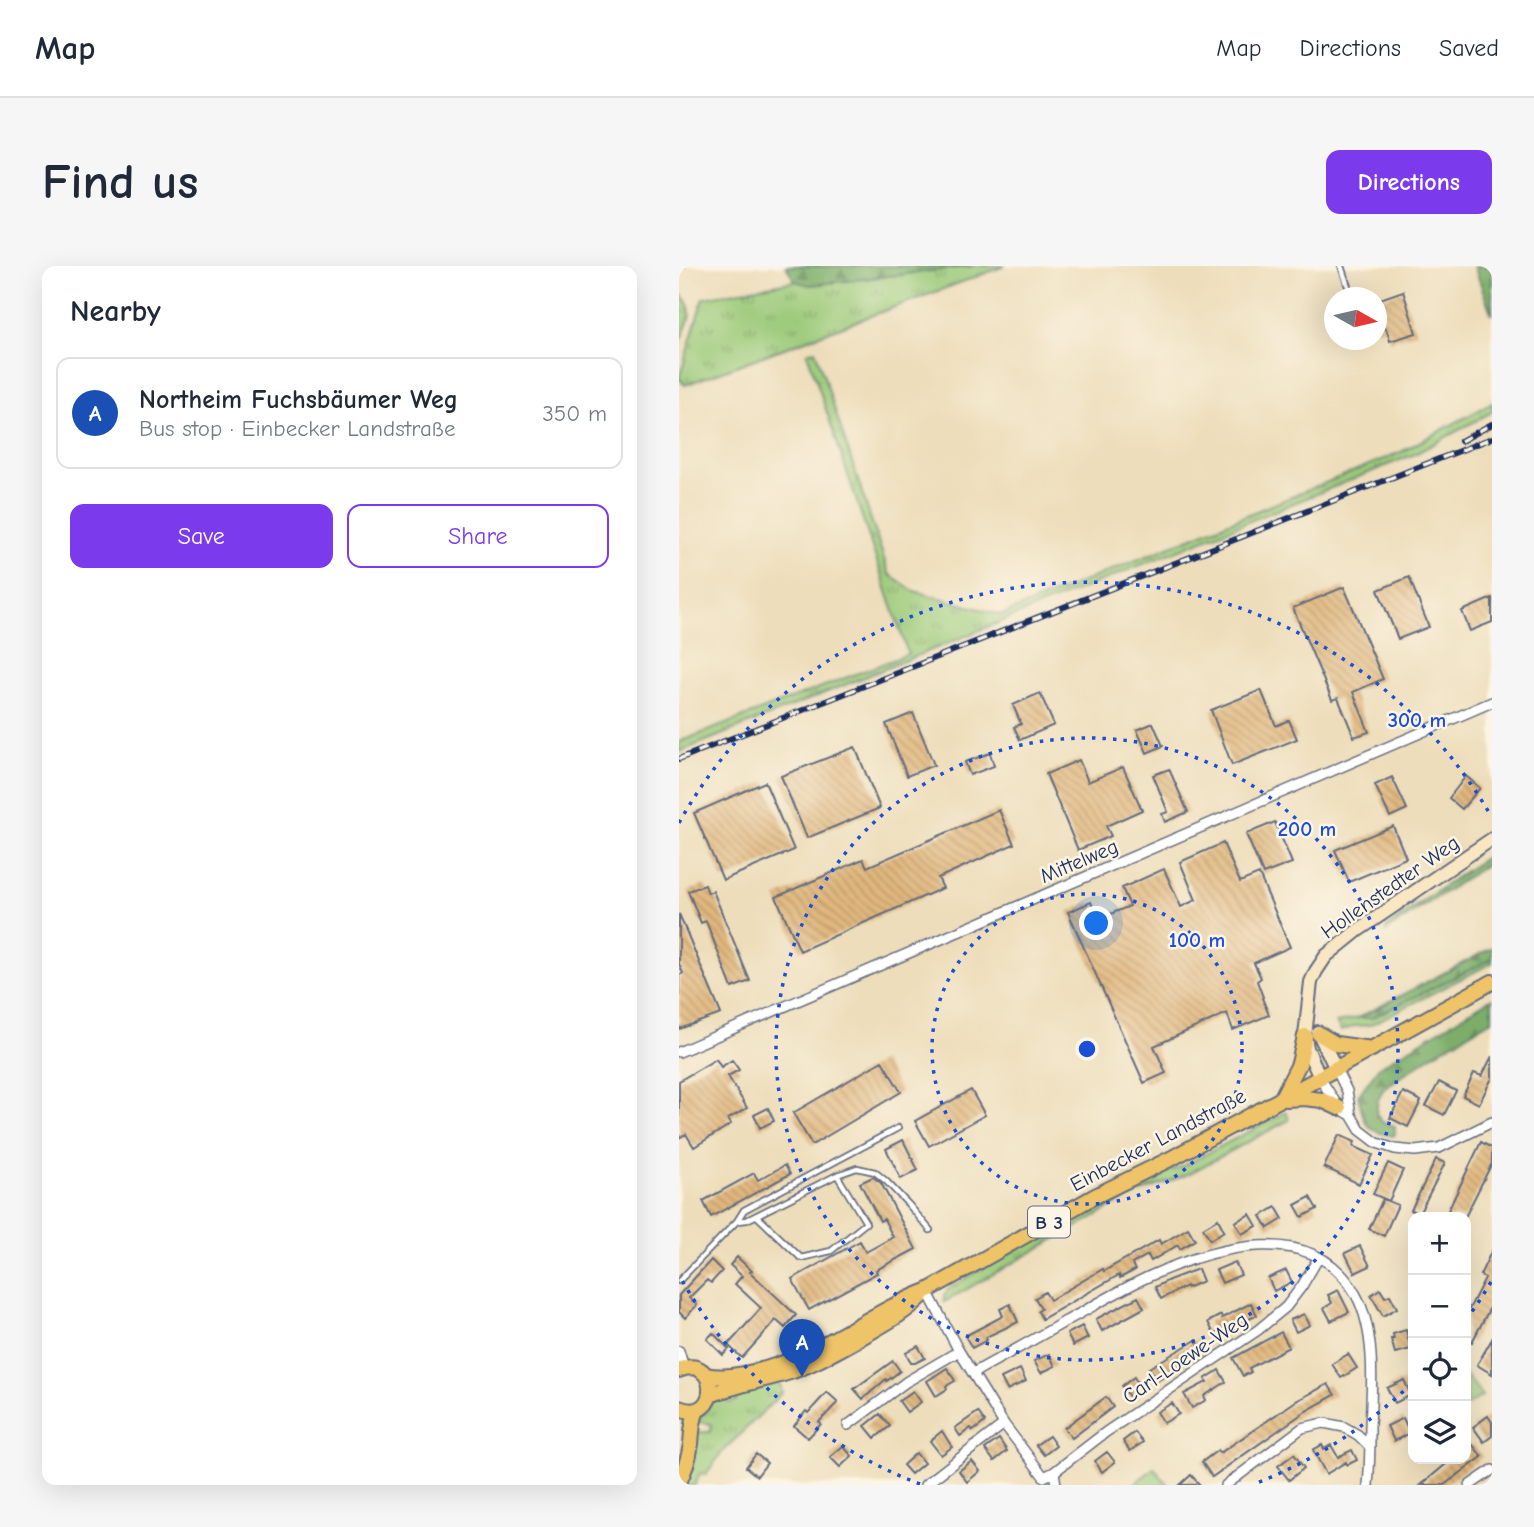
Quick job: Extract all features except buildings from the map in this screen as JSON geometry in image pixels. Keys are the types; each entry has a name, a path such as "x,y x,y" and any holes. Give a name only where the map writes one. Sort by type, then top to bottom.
{"main road":[{"name":"Hollenstedter Weg","path":"1312,1035 1308,1012 1311,982 1326,956 1341,942 1492,839"},
{"name":"B 3","path":"1336,1069 1492,982"},
{"path":"1312,1035 1336,1044 1372,1049"},
{"path":"1312,1035 1336,1069"},
{"path":"1312,1035 1307,1048 1320,1078"},
{"path":"1312,1035 1281,1099 1322,1100 1345,1112"},
{"name":"Einbecker Landstraße","path":"681,1369 696,1368 706,1375 720,1378 752,1372 806,1354 903,1300 927,1291 1095,1196 1174,1157 1336,1069"},
{"name":"Einbecker Landstraße","path":"711,1395 728,1387 767,1379 810,1364 908,1310 927,1291"},
{"path":"679,1482 687,1464 693,1418 711,1395 711,1385 706,1375"},
{"path":"679,1464 682,1426 679,1410 697,1410"}],"street":[{"name":"Mittelweg","path":"679,1052 1492,702"},
{"path":"1336,1069 1347,1091 1345,1112"},
{"path":"1320,1078 1360,1129 1377,1143 1395,1149 1415,1151 1439,1148 1492,1122"},
{"path":"973,1373 1151,1276 1233,1248 1269,1245 1296,1248 1319,1257 1343,1275 1357,1297 1365,1318 1372,1380 1368,1485"},
{"name":"Carl-Loewe-Weg","path":"1054,1472 1106,1433 1258,1331 1286,1307 1319,1257"},
{"path":"927,1291 959,1351 1004,1424 1044,1476 1054,1472 1056,1485"},
{"path":"679,1351 681,1369"},
{"path":"848,1425 907,1382 959,1351"},
{"path":"1226,1485 1302,1428 1324,1423 1344,1427 1358,1435 1370,1447"},
{"path":"925,1485 1004,1424"},
{"path":"1470,1485 1492,1470"}],"lane":[{"path":"1341,266 1348,287"},
{"path":"679,1281 737,1221 744,1210 898,1128"},
{"path":"737,1221 757,1216 837,1175 857,1168 875,1172 886,1181 930,1230"},
{"path":"757,1216 801,1258 831,1251 866,1223 837,1175"}],"green space":[{"path":"786,266 973,266 810,285 795,281"},
{"path":"973,266 1005,266 685,385 679,379 703,298 795,281 811,285"},
{"path":"1474,266 1492,266 1492,315"},
{"path":"679,293 690,311 679,343"},
{"path":"815,350 889,574 914,591 1002,615 1401,452 1492,403 1492,412 1415,454 679,752 679,742 908,654 807,353"},
{"path":"1492,853 1492,861 1386,931 1388,925"},
{"path":"1492,948 1492,963 1370,1025 1341,1031 1336,1023 1358,1018"},
{"path":"1492,948 1492,959 1372,1018 1358,1018"},
{"path":"1492,998 1492,1020 1432,1055 1384,1088 1376,1113 1382,1122 1395,1126 1395,1134 1383,1134 1371,1128 1364,1119 1358,1096 1379,1067"},
{"path":"1286,1112 1289,1120 1188,1174 1117,1204 944,1302 948,1289 1074,1215 1132,1186 1183,1166"},
{"path":"1471,1382 1482,1396 1471,1403"},
{"path":"780,1383 782,1393 724,1450 706,1474 700,1473 695,1485 683,1485 695,1432 710,1432 712,1424 697,1422 712,1402 725,1392 726,1401 736,1401 735,1389"},
{"path":"1154,1468 1168,1485 1133,1485"}],"railway":[{"path":"1461,441 1492,424"},
{"path":"679,759 1492,438"}],"place":[{"name":"Northeim Fuchsbäumer Weg","path":"802,1377"}]}
